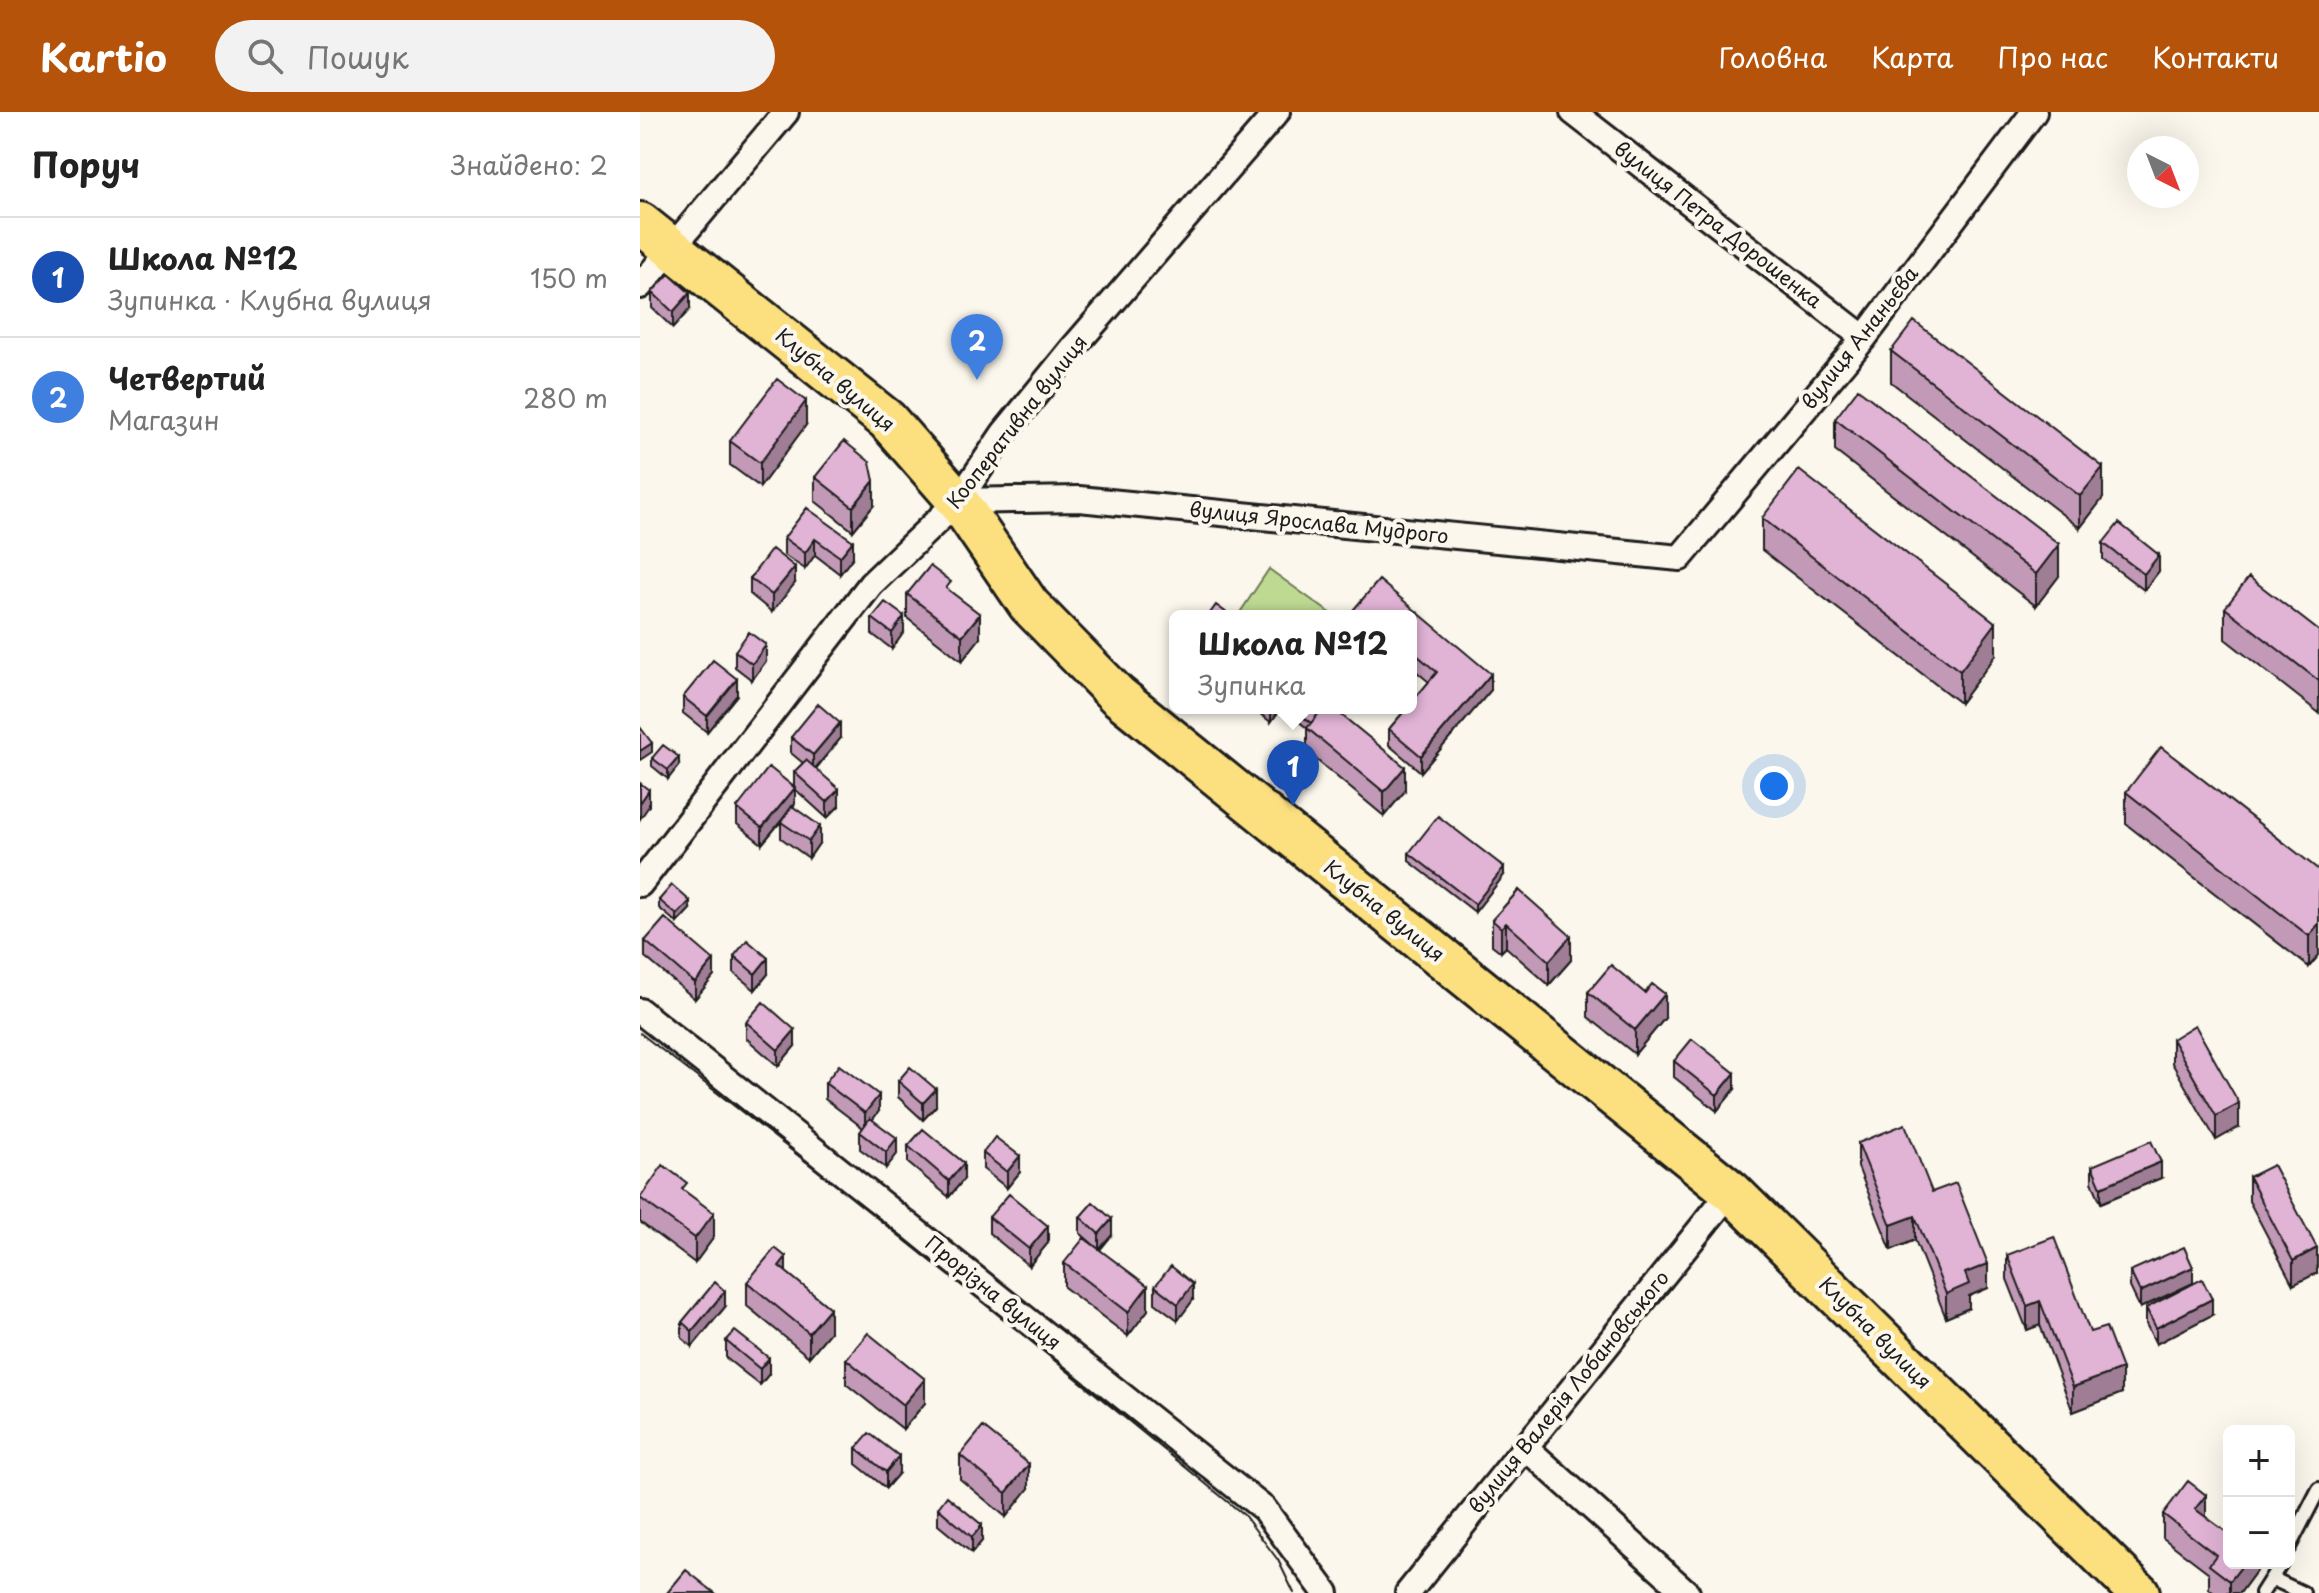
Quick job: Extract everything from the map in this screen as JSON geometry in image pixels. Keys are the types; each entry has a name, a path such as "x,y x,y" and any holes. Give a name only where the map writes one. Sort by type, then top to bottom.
{"main road":[{"name":"Клубна вулиця","path":"640,223 887,420 958,501 1029,605 1117,695 1731,1191 2139,1593"}],"street":[{"path":"640,286 786,112"},
{"name":"Кооперативна вулиця","path":"640,884 871,584 958,501 1004,433 1073,348 1277,112"},
{"name":"вулиця Петра Дорошенка","path":"1573,112 1864,338"},
{"name":"вулиця Ананьєва","path":"1680,558 1864,338 2034,112"},
{"name":"вулиця Ярослава Мудрого","path":"958,501 1079,499 1680,558"},
{"name":"Прорізна вулиця","path":"640,1011 1264,1509 1326,1593"},
{"name":"вулиця Валерія Лобановського","path":"1408,1593 1731,1191"},
{"path":"1525,1447 1687,1593"}],"lane":[{"path":"2295,1535 2319,1489"},
{"path":"2262,1593 2278,1569"},
{"path":"2273,1579 2303,1593"}],"green space":[{"path":"1269,569 1326,610 1242,610"}],"building":[{"path":"669,274 690,293 673,312 652,292"},
{"path":"1914,321 2103,467 2080,496 1891,351"},
{"path":"777,379 806,401 760,463 730,441"},
{"path":"1858,389 2059,544 2036,574 1835,419"},
{"path":"844,441 870,462 874,481 853,507 815,477"},
{"path":"1799,470 1996,623 1960,671 1762,518"},
{"path":"807,508 853,541 840,557 815,539 805,553 784,538"},
{"path":"2119,523 2159,555 2144,574 2103,543"},
{"path":"772,549 795,567 772,595 750,578"},
{"path":"930,566 951,582 946,588 980,614 962,636 907,594"},
{"path":"2249,577 2319,631 2319,681 2225,608"},
{"path":"1379,580 1415,610 1353,610"},
{"path":"885,602 904,616 892,633 872,618"},
{"path":"1417,612 1491,674 1421,756 1389,729 1402,714 1417,714 1417,696 1437,672 1417,655"},
{"path":"749,632 766,645 752,664 735,651"},
{"path":"713,660 737,679 707,716 683,697"},
{"path":"818,704 840,723 813,755 791,737"},
{"path":"1299,714 1318,714 1311,723"},
{"path":"1318,714 1340,714 1405,767 1384,792 1307,728"},
{"path":"640,727 652,743 640,751"},
{"path":"663,745 679,757 668,770 652,758"},
{"path":"2161,747 2319,870 2319,923 2309,936 2126,792"},
{"path":"806,760 839,789 827,802 794,772"},
{"path":"769,767 795,788 762,828 737,808"},
{"path":"640,783 649,790 640,803"},
{"path":"792,806 820,826 809,841 781,822"},
{"path":"1438,816 1504,867 1475,904 1409,853"},
{"path":"672,885 690,901 677,915 659,900"},
{"path":"1519,890 1571,936 1549,961 1506,923 1501,928 1492,920"},
{"path":"665,918 714,960 695,983 645,941"},
{"path":"747,940 768,958 755,974 734,956"},
{"path":"1611,965 1645,993 1652,984 1665,994 1635,1030 1588,992"},
{"path":"763,1002 795,1030 778,1050 746,1022"},
{"path":"2195,1025 2239,1103 2216,1116 2172,1039"},
{"path":"1692,1039 1735,1073 1717,1095 1674,1061"},
{"path":"839,1065 879,1095 865,1113 825,1083"},
{"path":"910,1067 936,1089 923,1103 898,1081"},
{"path":"870,1118 897,1138 886,1152 860,1132"},
{"path":"1905,1124 1932,1192 1956,1183 1988,1264 1965,1273 1969,1284 1946,1294 1915,1216 1891,1225 1858,1143"},
{"path":"923,1129 964,1163 949,1181 908,1146"},
{"path":"995,1137 1020,1156 1007,1172 983,1153"},
{"path":"2151,1141 2161,1162 2101,1187 2092,1166"},
{"path":"663,1165 687,1183 682,1189 714,1213 695,1238 640,1198"},
{"path":"2273,1165 2317,1248 2293,1261 2249,1177"},
{"path":"1009,1194 1048,1226 1029,1249 989,1217"},
{"path":"1093,1202 1112,1219 1099,1234 1080,1217"},
{"path":"2054,1237 2090,1332 2106,1327 2122,1369 2073,1387 2040,1301 2027,1306 2007,1255"},
{"path":"1084,1238 1148,1286 1128,1312 1064,1263"},
{"path":"2184,1247 2193,1267 2140,1292 2130,1271"},
{"path":"775,1248 786,1257 779,1266 830,1308 809,1333 747,1282"},
{"path":"1171,1266 1193,1284 1178,1304 1155,1286"},
{"path":"2202,1279 2212,1299 2156,1328 2146,1308"},
{"path":"715,1282 725,1291 692,1331 682,1322"},
{"path":"735,1331 769,1358 760,1369 726,1341"},
{"path":"868,1333 925,1379 903,1405 846,1359"},
{"path":"983,1427 1029,1464 1006,1493 960,1455"},
{"path":"869,1433 899,1456 886,1472 856,1448"},
{"path":"2188,1481 2206,1495 2195,1509 2223,1530 2223,1569 2239,1569 2230,1581 2209,1565 2216,1555 2163,1514"},
{"path":"947,1496 982,1525 972,1537 938,1508"},
{"path":"686,1570 715,1593 667,1593"}],"tram line":[{"path":"640,1033 902,1236 1244,1515 1278,1560 1294,1593"}],"place":[{"name":"Четвертий","path":"977,380"},
{"name":"Школа №12","path":"1293,806"}]}
